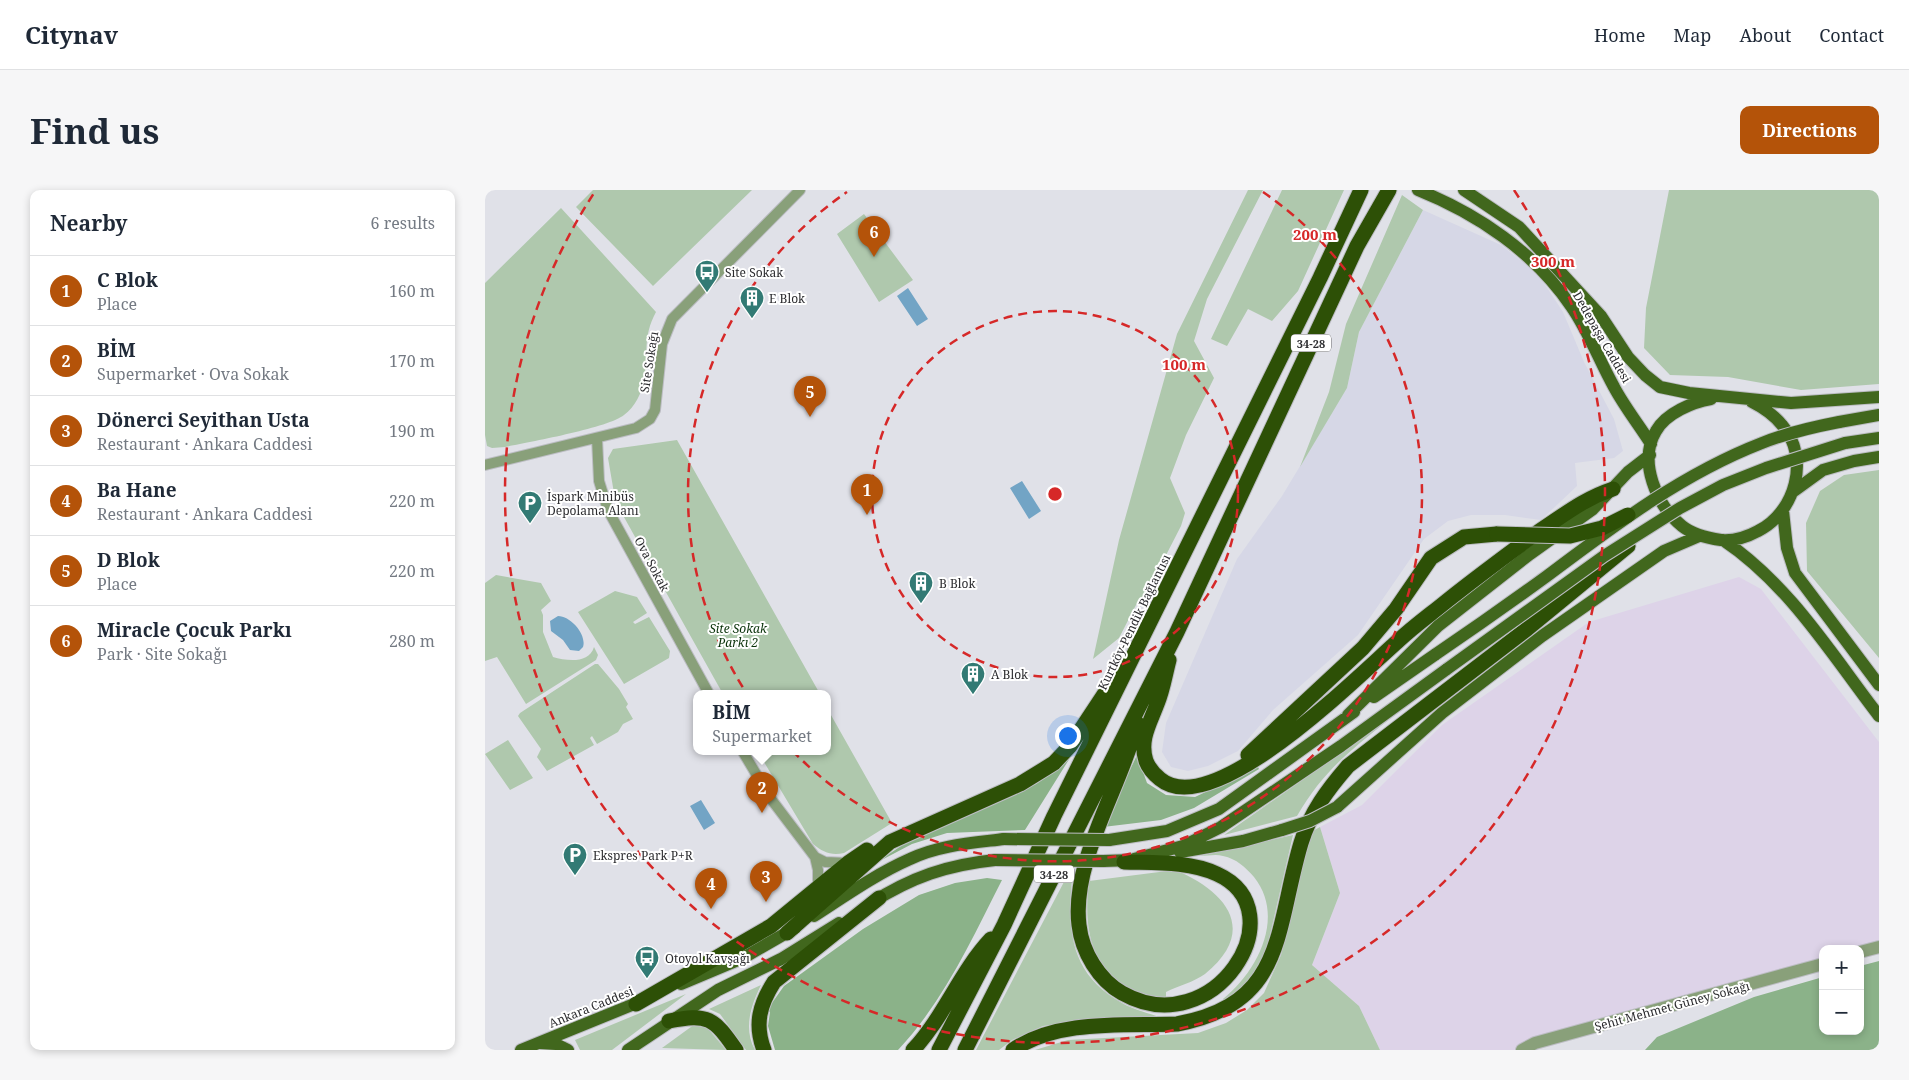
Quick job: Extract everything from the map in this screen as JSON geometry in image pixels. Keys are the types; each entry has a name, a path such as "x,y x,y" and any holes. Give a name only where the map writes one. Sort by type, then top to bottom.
{"highway":[{"name":"Kurtköy-Pendik Bağlantısı","path":"939,1050 1004,925 1055,816 1320,278 1360,190"},
{"name":"34-28","path":"965,1050 1177,632 1357,246 1387,190"},
{"path":"1177,632 1157,704 1147,726 1144,749 1147,762 1153,773 1172,787 1184,788 1206,784 1235,771 1271,748 1350,687 1398,640 1504,556 1589,498 1613,489"},
{"path":"1172,787 1197,784 1214,778 1246,756 1363,648 1396,609 1431,558 1464,537 1497,534 1570,536 1602,528 1628,515"},
{"path":"1013,1050 1043,1035 1070,1030 1177,1024 1193,1021 1216,1014 1240,1000 1259,982 1272,957 1301,842 1316,807 1348,766 1456,681 1527,629 1648,529"},
{"path":"787,933 890,842 1020,784 1053,763 1070,746 1098,701 1144,638"},
{"path":"1124,862 1180,865 1201,869 1218,874 1232,884 1242,896 1249,910 1250,928 1247,944 1240,962 1210,991 1188,1002 1172,1006 1152,1006 1134,1000 1110,986 1096,969 1085,949 1079,925 1079,890 1102,815 1133,742 1143,698"},
{"path":"636,1004 771,926 848,863 895,832 978,803"},
{"path":"764,1050 758,1032 759,1016 765,996 775,982 879,898"},
{"path":"913,1050 945,1005 975,957 1004,925"},
{"path":"669,1021 691,1016 705,1018 714,1022 721,1029 736,1050"}],"main road":[{"path":"1464,190 1519,227 1550,258 1601,316 1628,357 1645,375 1660,387 1674,391 1747,400 1819,403 1879,397"},
{"name":"Dedepaşa Caddesi","path":"1422,191 1471,216 1508,240 1544,272 1571,306 1615,389 1651,449"},
{"path":"1725,396 1694,403 1675,414 1656,430 1651,449 1649,468 1652,479 1667,510 1682,526 1699,536 1723,540 1747,537 1767,527 1783,511 1794,491 1797,469 1794,446 1784,426 1767,410 1747,400"},
{"path":"1348,716 1506,606 1628,515 1673,486 1762,442 1801,430 1879,415"},
{"path":"1124,862 1183,846 1221,827 1341,746 1604,556 1723,485 1797,457 1845,443 1879,438"},
{"path":"1348,716 1438,626 1530,554 1593,509 1651,449"},
{"path":"1794,491 1823,470 1854,461 1879,457"},
{"path":"1783,511 1787,548 1795,573 1879,685"},
{"path":"628,1050 717,990 781,959 879,898 925,874 960,864 995,860 1124,862 1243,841 1310,821 1337,807 1442,713 1542,636 1664,551 1699,536"},
{"path":"1723,540 1741,552 1769,577 1795,607 1879,716"},
{"name":"Ankara Caddesi","path":"521,1050 636,1004 743,958 787,933 873,878 911,858 958,844 1004,839 1109,840 1167,831 1219,810 1348,716"},
{"name":"Ankara Caddesi","path":"541,1042 556,1044 568,1050"}],"street":[{"name":"Site Sokağı","path":"485,465 636,428 650,419 655,410 662,344 673,319 800,190"},
{"name":"Ova Sokak","path":"597,438 599,481 608,510 707,690"},
{"path":"745,755 771,799 815,857 819,870 817,889"},
{"path":"815,857 825,862 848,863"},
{"path":"1864,951 1879,947"},
{"name":"Şehit Mehmet Güney Sokağı","path":"1522,1050 1535,1043 1819,965"}],"shaded area":[{"path":"1423,210 1501,245 1538,274 1563,312 1584,362 1614,419 1623,451 1614,458 1575,463 1577,486 1541,520 1505,515 1471,515 1448,521 1424,539 1358,635 1273,710 1238,751 1208,766 1188,771 1171,767 1162,752 1166,723 1237,559 1282,496 1347,388 1359,332"},
{"path":"1739,577 1761,589 1879,742 1879,942 1864,946 1819,945 1819,959 1515,1050 1380,1050 1359,1006 1312,965 1340,893 1320,827 1362,805 1442,725 1589,622"}],"green space":[{"path":"593,190 752,190 653,286 576,207"},
{"path":"1248,190 1263,190 1207,299 1194,341 1214,378 1186,435 1170,478 1185,513 1181,526 1144,598 1136,605 1119,638 1093,659 1119,540 1177,334"},
{"path":"1282,190 1344,190 1298,291 1272,321 1248,309 1227,346 1211,339"},
{"path":"1669,190 1879,190 1879,384 1801,390 1728,377 1670,375 1644,348 1646,308"},
{"path":"1402,195 1423,210 1359,332 1347,388 1300,467 1329,392 1346,324"},
{"path":"561,208 656,312 647,338 642,389 631,408 615,420 567,434 492,448 487,446 485,435 485,283"},
{"path":"864,214 913,280 879,302 837,234"},
{"name":"Site Sokak Parkı 2","path":"677,440 818,690 721,690 620,510 614,493 608,458 613,449"},
{"path":"1879,470 1879,658 1807,571 1806,523 1820,491 1844,475"},
{"path":"496,575 541,583 551,601 541,610 543,615 543,632 553,657 565,660 583,659 594,647 598,655 596,660 526,704 497,657 485,661 485,583"},
{"path":"615,591 637,597 647,613 633,622 635,624 649,617 670,651 669,658 624,684 578,612"},
{"path":"595,664 598,664 619,689 628,704 626,707 633,719 623,724 618,732 597,744 592,736 590,738 594,745 547,771 537,757 541,749 518,716"},
{"path":"831,715 892,823 844,853 827,853 813,844 760,755 831,755"},
{"path":"1388,720 1327,774 1297,816 1224,835"},
{"path":"508,740 533,778 510,790 485,754"},
{"path":"1073,753 1025,830 947,833 912,844 874,864 907,842 1036,784 1054,772"},
{"path":"1137,755 1147,783 1166,795 1195,797 1258,767 1259,769 1194,808 1161,820 1103,827"},
{"path":"1320,827 1340,893 1312,965 1359,1006 1380,1050 1035,1050 1068,1040 1198,1033 1226,1023 1247,1010 1264,993 1281,955 1311,832"},
{"path":"1293,835 1267,948 1249,982 1225,1001 1223,999 1247,974 1256,959 1263,943 1267,926 1267,909 1263,893 1254,877 1240,864 1220,855 1200,856"},
{"path":"1175,870 1209,889 1221,901 1229,913 1233,927 1230,942 1221,958 1201,977 1166,992 1166,999 1143,994 1123,985 1100,962 1093,948 1089,932 1087,899 1089,881"},
{"path":"987,878 1002,880 956,969 929,1011 898,1050 775,1050 768,1026 770,1012 767,1010 784,986 863,929 919,895 955,883"},
{"path":"1065,880 1072,880 1072,934 1082,965 1105,992 1137,1010 1162,1018 1090,1020 1043,1026 1012,1040 999,1050 976,1050"},
{"path":"1879,961 1879,1050 1645,1050 1657,1037 1754,997 1819,978 1819,1035 1864,1035 1864,965"},
{"path":"761,985 754,1001 749,1025 749,1034 755,1050 746,1050 720,1014 709,1009"},
{"path":"686,994 612,1050 580,1050 575,1040"},
{"path":"695,1024 705,1025 726,1050 662,1048"}],"water":[{"path":"908,288 928,319 917,326 897,296"},
{"path":"1022,481 1041,511 1029,519 1010,488"},
{"path":"558,616 568,619 573,623 583,637 583,647 579,651 570,650 563,640 551,631 550,621"},
{"path":"701,800 715,823 704,830 690,806"}],"place":[{"name":"Miracle Çocuk Parkı","path":"874,257"},
{"name":"Site Sokak","path":"707,293"},
{"name":"E Blok","path":"752,319"},
{"name":"D Blok","path":"810,417"},
{"name":"C Blok","path":"867,515"},
{"name":"İspark Minibüs Depolama Alanı","path":"530,524"},
{"name":"B Blok","path":"921,604"},
{"name":"A Blok","path":"973,695"},
{"name":"BİM","path":"762,813"},
{"name":"Ekspres Park P+R","path":"575,876"},
{"name":"Dönerci Seyithan Usta","path":"766,902"},
{"name":"Ba Hane","path":"711,909"},
{"name":"Otoyol Kavşağı","path":"647,979"}]}
